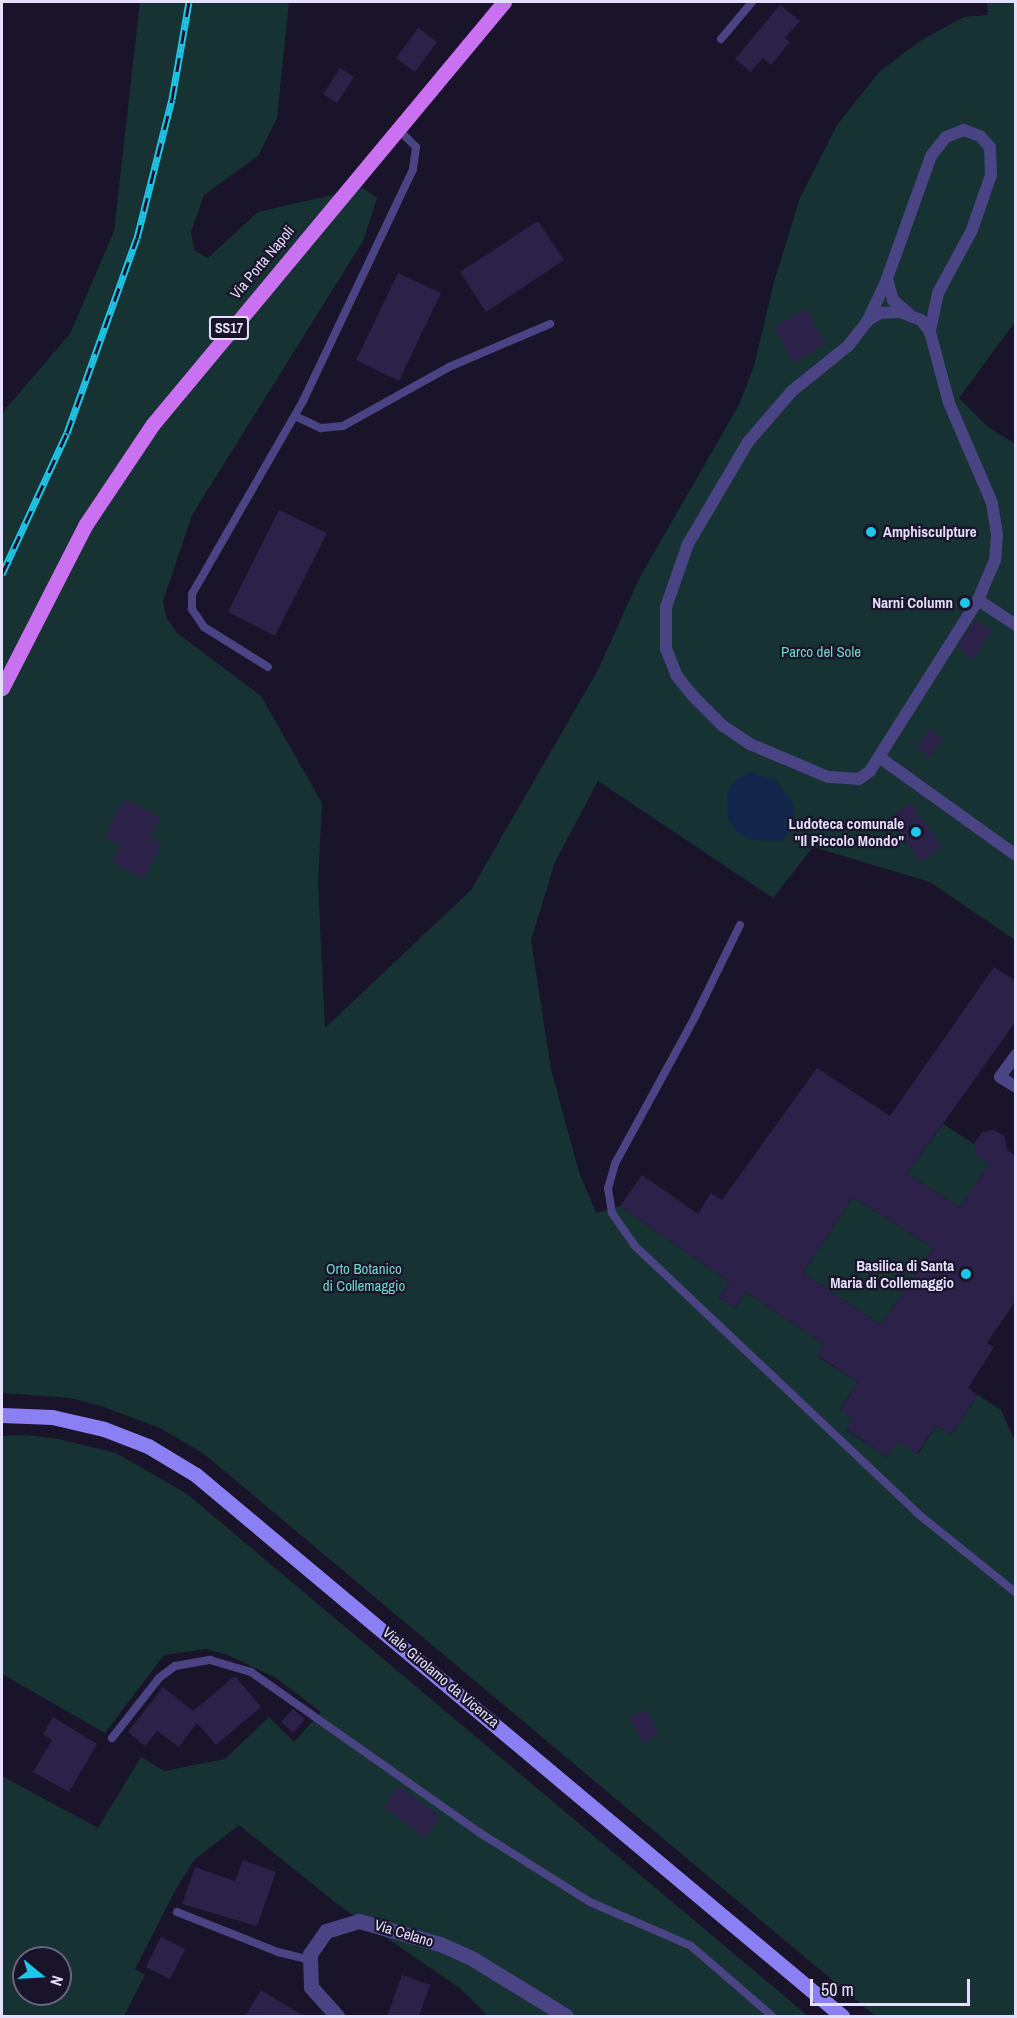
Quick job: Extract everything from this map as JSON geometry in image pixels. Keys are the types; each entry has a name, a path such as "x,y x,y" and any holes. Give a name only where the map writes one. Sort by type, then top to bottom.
{"main road":[{"name":"Via Porta Napoli","path":"2,688 86,524 153,424 504,2"},
{"name":"Viale Girolamo da Vicenza","path":"2,1415 52,1417 105,1429 148,1446 196,1475 842,2016"}],"street":[{"path":"955,132 980,136 993,155 992,175 972,230 932,312 930,332 949,402 987,487 996,520 995,560 978,600 879,757 862,778 844,779 806,770 750,744 723,726 685,687 671,663 664,630 666,607 677,568 703,516 748,442 792,391 848,346 867,321 887,279 920,182 939,144 955,132"},
{"path":"887,279 893,300 930,332"},
{"path":"867,321 886,312 924,318 932,312"},
{"path":"978,600 1016,625"},
{"path":"879,757 1016,855"},
{"path":"1016,1055 1000,1077 1016,1087"},
{"name":"Via Celano","path":"309,1960 320,1937 334,1926 359,1921 384,1925 473,1959 566,2016"},
{"path":"309,1960 308,1978 315,1994 337,2016"}],"lane":[{"path":"721,39 752,2"},
{"path":"268,668 204,627 194,614 192,599 196,585 295,416 413,169 415,144 397,128"},
{"path":"295,416 321,428 342,426 449,367 550,324"},
{"path":"740,925 700,1008 615,1164 608,1188 612,1213 634,1245 917,1514 1016,1593"},
{"path":"112,1738 159,1678 175,1666 210,1660 251,1672 480,1833 590,1902 691,1946 772,2016"},
{"path":"177,1912 278,1952 309,1960"}],"green space":[{"path":"140,2 289,2 277,118 258,156 204,195 191,232 194,250 208,258 258,212 363,188 377,198 363,241 192,515 163,601 166,617 177,633 261,696 322,803 318,882 325,1028 471,890 598,670 640,577 739,405 754,366 774,282 800,198 837,125 880,71 920,41 964,17 988,15 987,2 1015,2 1015,322 959,398 987,426 1015,444 1015,940 930,882 813,847 773,898 598,781 555,862 531,940 551,1069 579,1172 596,1213 620,1206 729,1282 719,1297 735,1308 746,1292 824,1344 817,1356 858,1382 840,1409 853,1419 846,1430 887,1457 898,1441 918,1454 936,1426 951,1435 978,1395 1001,1410 1016,1444 1015,2016 875,2016 204,1454 160,1428 101,1406 70,1398 2,1393 2,413 70,334 114,231"},
{"path":"943,1124 974,1144 977,1155 989,1164 960,1207 907,1174"},
{"path":"853,1197 933,1248 881,1325 803,1273"},
{"path":"25,1435 59,1439 116,1453 187,1494 808,2016 488,2016 461,1989 336,1903 239,1825 194,1860 175,1891 135,1969 145,1975 124,2016 2,2016 2,1776 98,1828 141,1757 164,1771 225,1759 269,1717 294,1742 321,1712 276,1678 228,1655 206,1649 164,1655 105,1733 2,1674 2,1436"}],"water":[{"path":"750,772 775,780 792,801 796,823 782,841 752,840 736,831 728,820 727,793 736,779"}],"building":[{"path":"780,5 800,21 785,38 790,42 771,65 763,58 751,72 735,59"},
{"path":"418,28 437,42 415,72 396,58"},
{"path":"340,68 354,77 337,103 323,94"},
{"path":"538,221 564,260 486,312 460,272"},
{"path":"398,273 441,293 399,381 356,360"},
{"path":"806,309 826,344 794,363 774,327"},
{"path":"279,510 327,533 275,636 228,612"},
{"path":"975,620 992,630 974,659 957,648"},
{"path":"929,729 943,738 930,757 917,747"},
{"path":"124,799 160,817 150,837 162,844 144,879 112,862 121,845 104,836"},
{"name":"Ludoteca comunale \"Il Piccolo Mondo\"","path":"910,803 942,846 921,862 890,818"},
{"path":"994,967 1016,981 1016,1021 907,1174 960,1207 989,1164 976,1155 974,1144 982,1132 994,1130 1004,1136 1007,1150 1016,1156 1016,1300 987,1343 994,1347 968,1388 978,1395 951,1435 936,1426 917,1454 898,1441 887,1457 846,1429 853,1419 840,1410 858,1382 817,1355 824,1344 746,1292 735,1308 719,1297 729,1282 620,1206 642,1175 698,1214 711,1193 722,1200 817,1068 890,1116","holes":["853,1197 933,1248 881,1325 803,1273"]},
{"path":"235,1676 261,1707 216,1745 197,1723 179,1747 157,1731 145,1746 128,1732 163,1687 193,1711"},
{"path":"293,1709 305,1719 293,1733 281,1722"},
{"path":"646,1709 659,1735 643,1743 629,1718"},
{"path":"53,1717 97,1744 69,1792 33,1772 52,1740 43,1734"},
{"path":"399,1786 440,1817 425,1838 384,1807"},
{"path":"243,1860 276,1872 257,1926 182,1904 195,1867 235,1881"},
{"path":"161,1937 185,1949 170,1979 146,1967"},
{"path":"402,1975 430,1985 419,2016 387,2016"},
{"path":"261,1990 304,2016 245,2016"}],"railway":[{"path":"2,574 67,433 137,238 172,99 189,2"}],"place":[{"name":"Amphisculpture","path":"871,532"},
{"name":"Narni Column","path":"965,603"},
{"name":"Ludoteca comunale \"Il Piccolo Mondo\"","path":"916,832"},
{"name":"Basilica di Santa Maria di Collemaggio","path":"966,1274"}],"park label":[{"name":"Parco del Sole","path":"821,652"},
{"name":"Orto Botanico di Collemaggio","path":"364,1276"}]}
